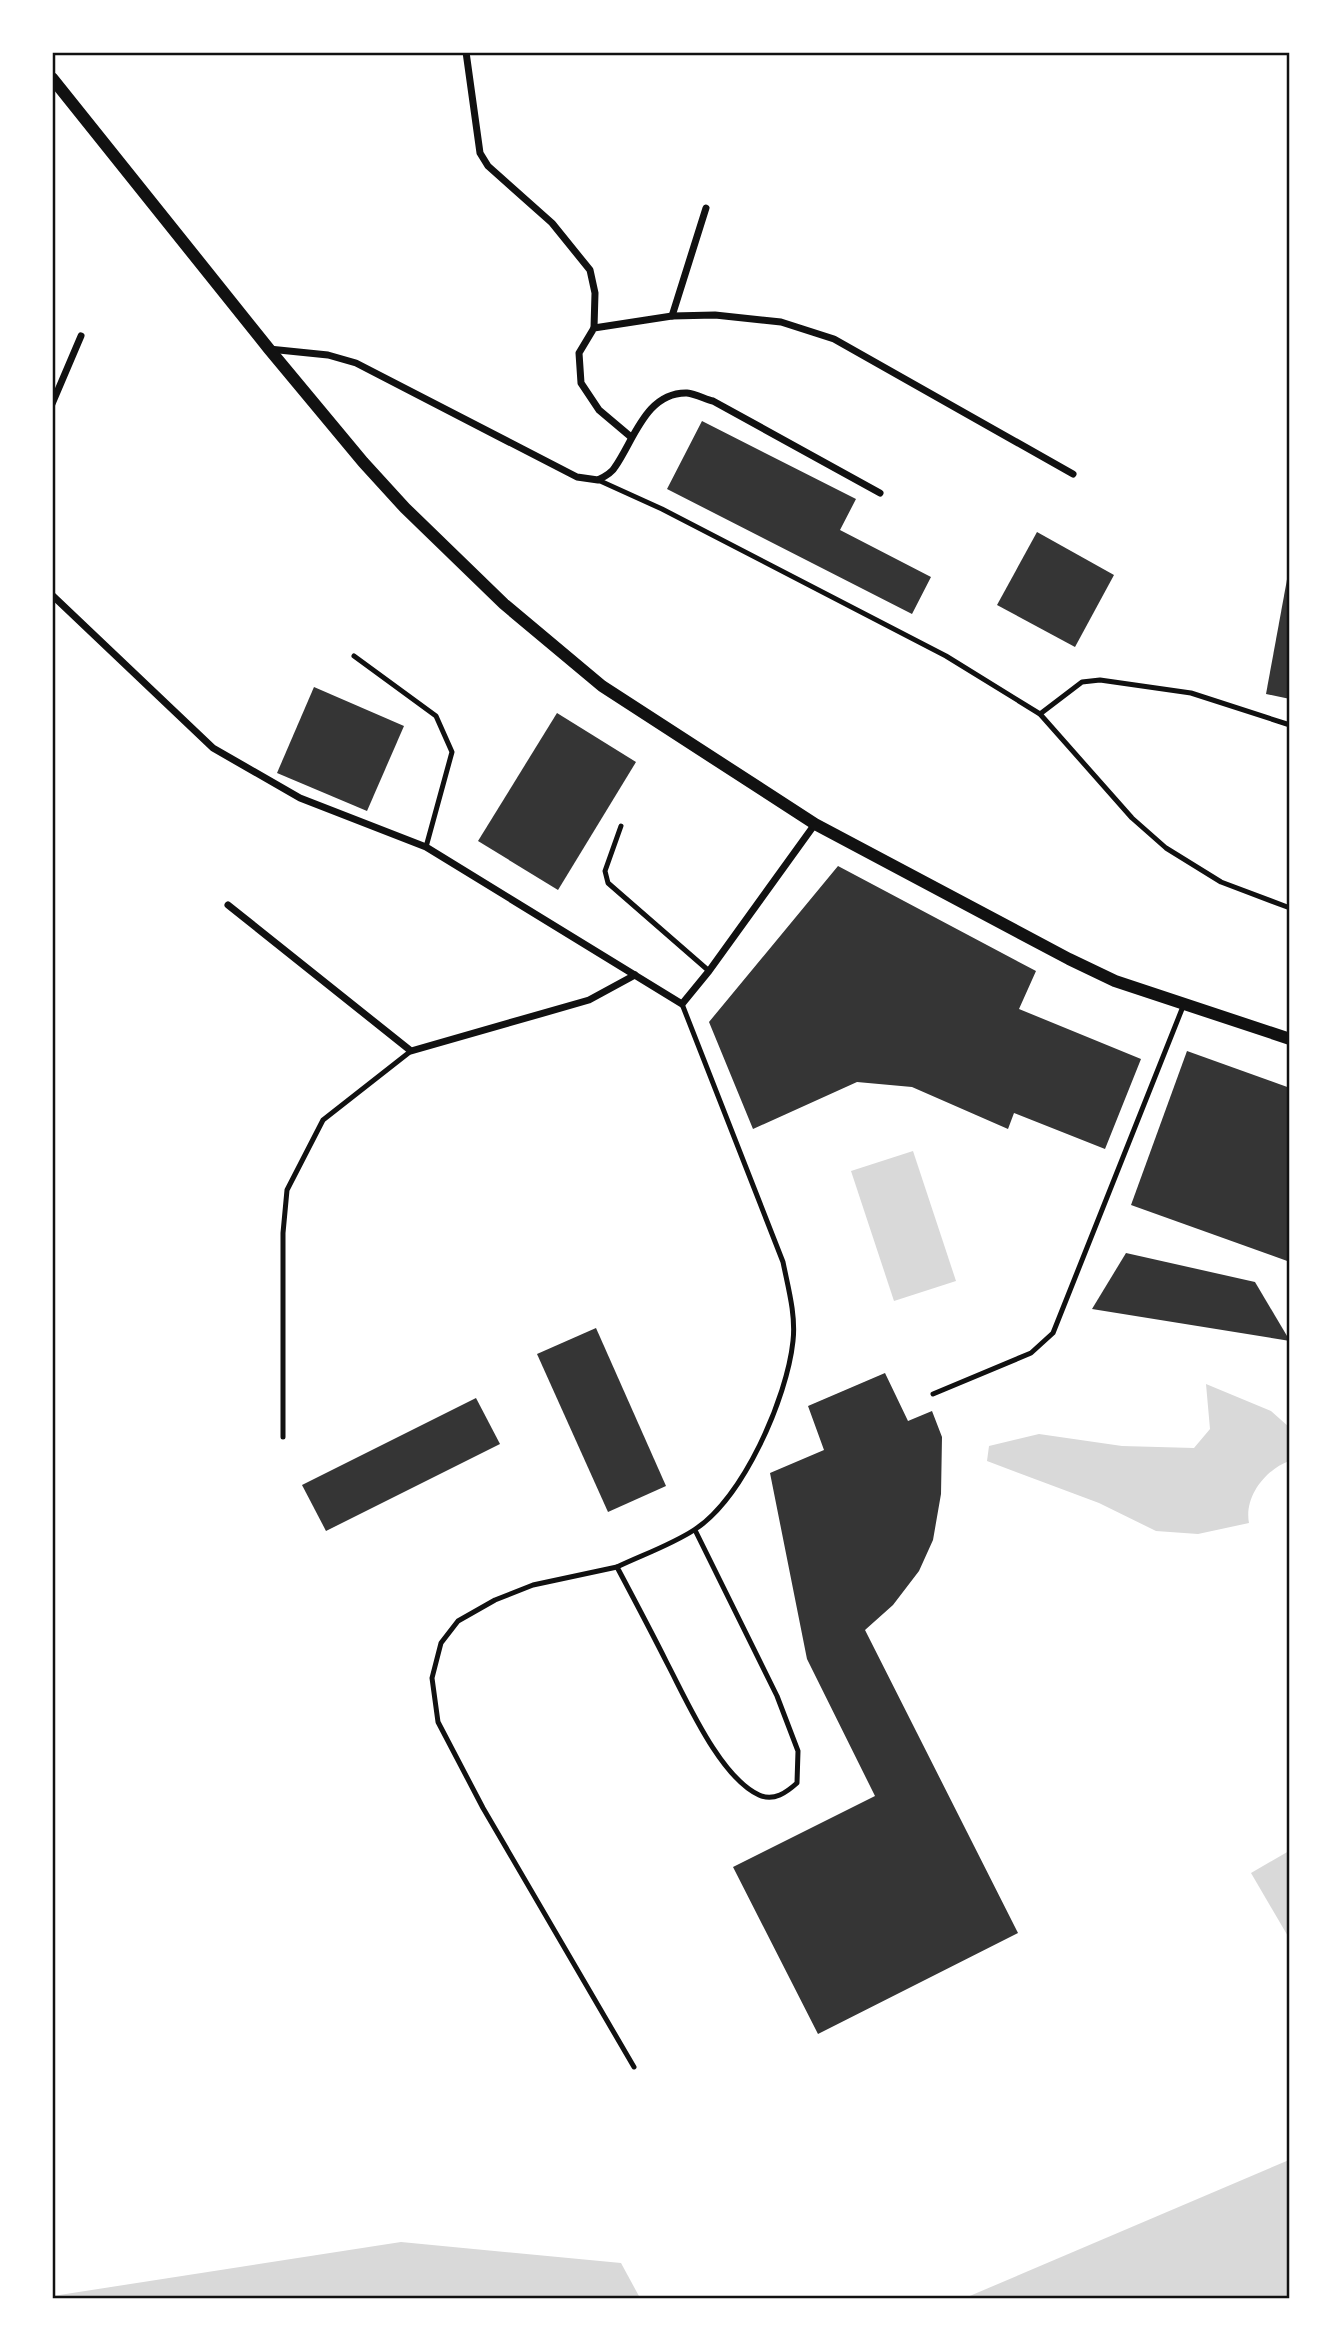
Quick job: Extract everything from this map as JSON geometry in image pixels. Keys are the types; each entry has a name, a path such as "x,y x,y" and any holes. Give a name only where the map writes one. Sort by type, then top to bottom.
{"street":[{"path":"466,52 480,153 488,166 552,223 590,270 595,293 594,328 579,353 581,383 599,410 631,437"},
{"path":"54,85 371,471 405,508 504,604 602,685 815,824 1069,959 1115,981 1290,1039"},
{"path":"672,316 706,208"},
{"path":"594,328 672,316 715,314 781,322 834,339 1073,474"},
{"path":"52,404 82,336"},
{"path":"269,349 328,355 356,363 577,477 598,480 614,470 631,437 650,411 668,395 689,393 713,401 880,493"},
{"path":"52,595 214,748 300,798 426,847 682,1004 709,971 815,824"},
{"path":"228,905 411,1051 589,1000 635,975"}],"lane":[{"path":"598,480 662,509 946,656 1040,714 1132,818 1166,848 1221,882 1290,908"},
{"path":"354,656 436,716 452,752 426,847"},
{"path":"1040,714 1082,682 1100,680 1191,693 1290,725"},
{"path":"621,826 605,871 608,883 709,971"},
{"path":"634,2067 483,1808 444,1735 438,1723 432,1678 440,1643 458,1621 495,1600 533,1585 617,1567 695,1530 722,1504 751,1465 781,1392 793,1340 791,1299 783,1262 682,1004"},
{"path":"933,1394 1031,1353 1053,1334 1184,1004"},
{"path":"283,1437 283,1233 287,1189 323,1120 411,1051"},
{"path":"617,1567 706,1737 732,1772 761,1797 783,1796 797,1783 799,1751 777,1696 695,1530"}],"shaded area":[{"path":"913,1151 956,1281 894,1301 851,1171"},
{"path":"1206,1384 1271,1411 1289,1427 1289,1461 1272,1471 1258,1486 1250,1504 1249,1523 1198,1534 1156,1531 1099,1503 987,1461 989,1446 1039,1434 1122,1446 1194,1448 1210,1429"},
{"path":"1289,1851 1290,1938 1251,1873"},
{"path":"1289,2160 1289,2298 965,2298"},
{"path":"401,2242 621,2263 640,2298 53,2298 53,2296"}],"building":[{"path":"702,421 856,499 840,530 931,577 912,614 667,489"},
{"path":"1037,532 1114,575 1075,647 997,605"},
{"path":"1290,574 1290,699 1266,694"},
{"path":"314,687 404,726 367,811 277,773"},
{"path":"557,713 636,762 558,890 478,841"},
{"path":"838,866 1036,971 1019,1009 1141,1059 1105,1149 1014,1113 1008,1129 912,1087 857,1082 753,1129 709,1022"},
{"path":"1187,1051 1290,1088 1290,1262 1131,1205"},
{"path":"1126,1253 1255,1282 1290,1341 1092,1309"},
{"path":"596,1328 666,1486 608,1512 537,1354"},
{"path":"885,1373 908,1421 932,1411 942,1437 941,1494 933,1540 919,1571 893,1605 865,1630 1018,1933 818,2034 733,1867 875,1796 807,1659 770,1473 824,1450 808,1406"},
{"path":"476,1398 500,1444 326,1531 302,1485"}]}
